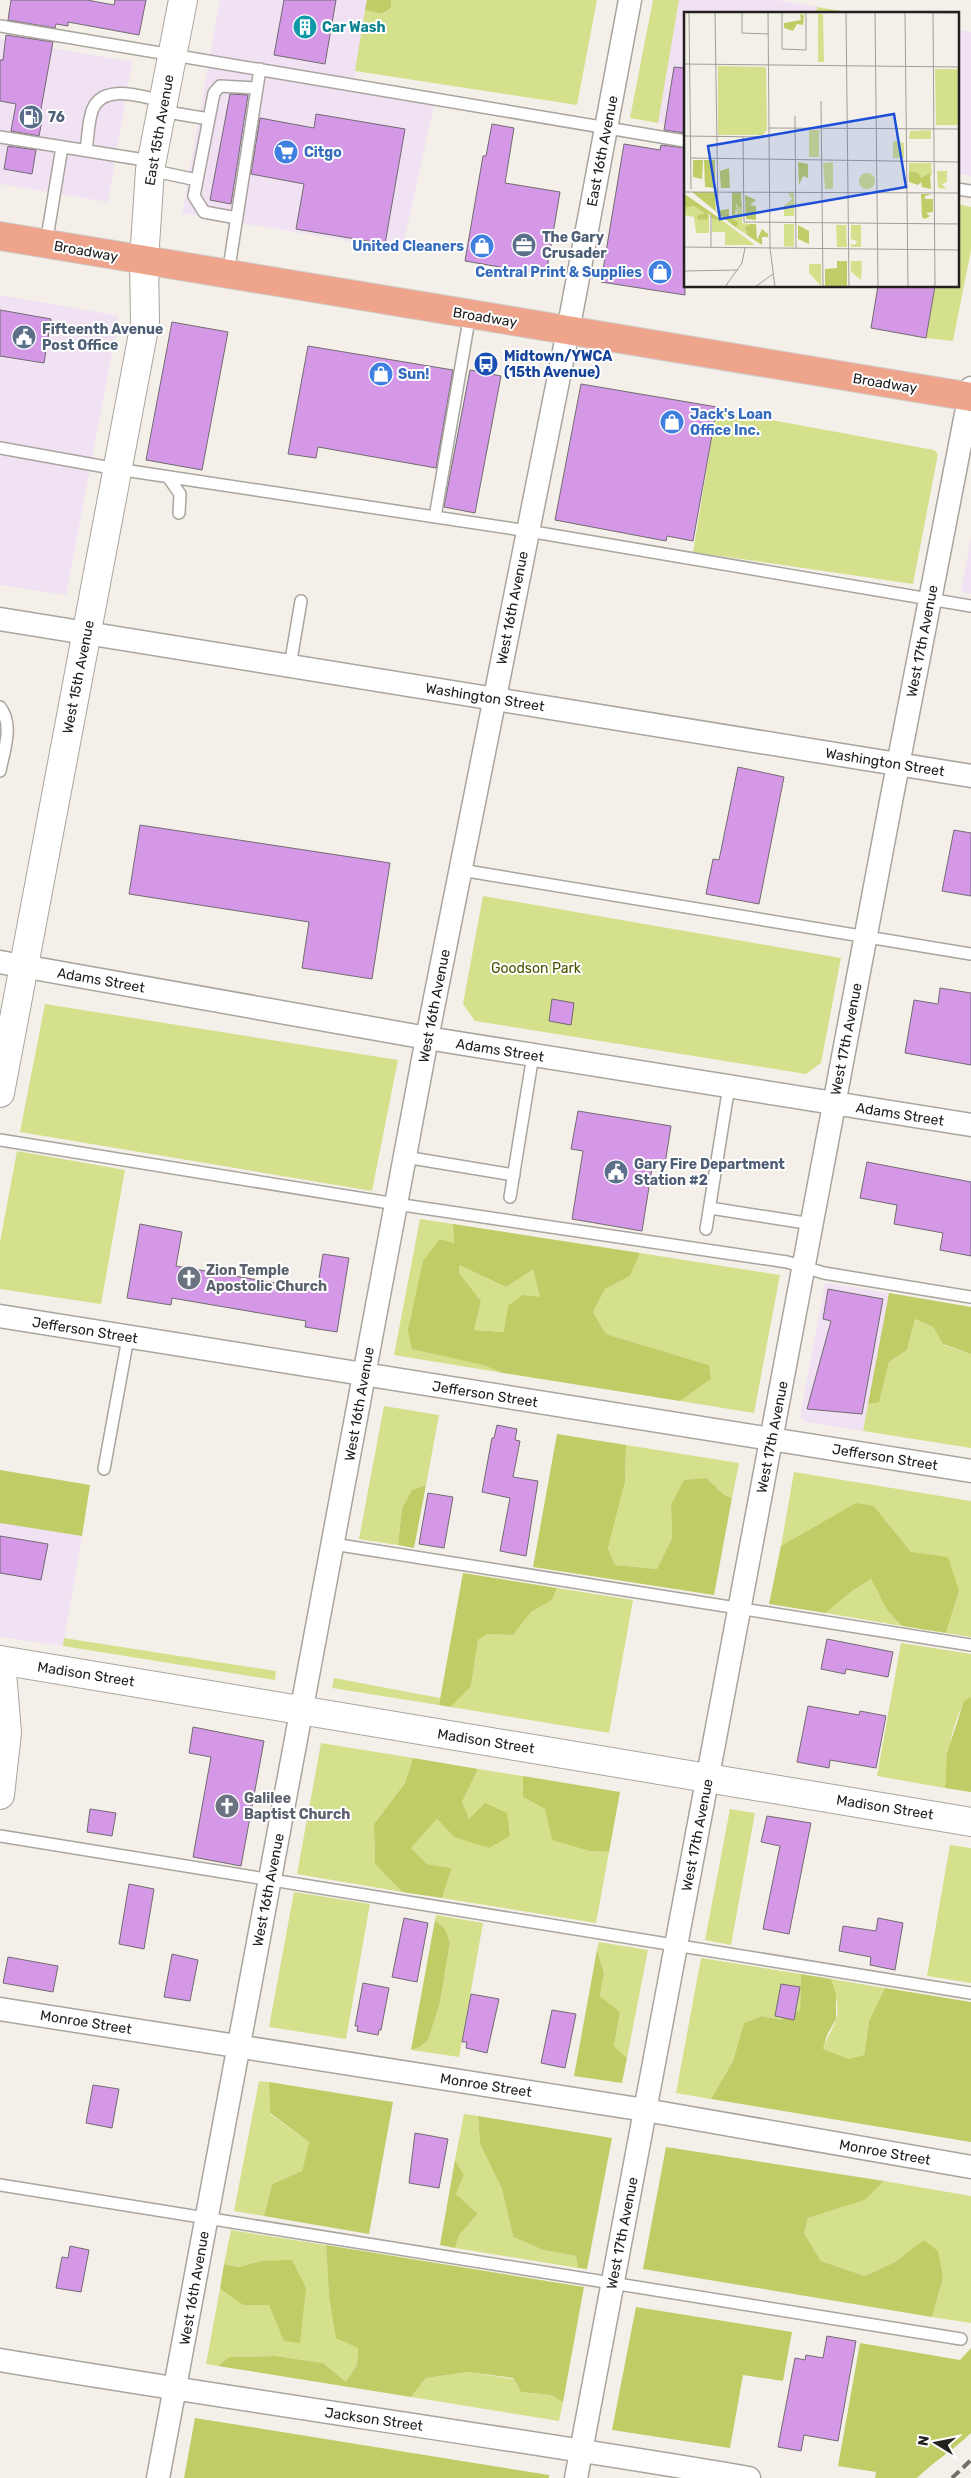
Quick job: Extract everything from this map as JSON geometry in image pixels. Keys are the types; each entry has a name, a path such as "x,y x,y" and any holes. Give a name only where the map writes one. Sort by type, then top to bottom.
{"main road":[{"name":"East 15th Avenue","path":"144,260 151,166 183,0"},
{"name":"Broadway","path":"0,236 568,331 970,394"},
{"name":"West 15th Avenue","path":"0,1093 12,964 87,632 145,323 144,260"},
{"name":"Madison Street","path":"1,1660 971,1822"},
{"path":"0,1795 7,1733 1,1660"}],"street":[{"name":"East 16th Avenue","path":"568,331 630,0"},
{"name":"West 16th Avenue","path":"158,2478 176,2390 238,2046 303,1710 427,1038 568,331"},
{"name":"West 17th Avenue","path":"576,2478 865,938 970,394"},
{"name":"Washington Street","path":"0,618 971,776"},
{"name":"Adams Street","path":"12,964 427,1038 971,1125"},
{"name":"Jefferson Street","path":"0,1316 128,1338 971,1471"},
{"name":"Monroe Street","path":"0,2009 645,2110 971,2167"},
{"name":"Jackson Street","path":"0,2360 176,2390 582,2450 749,2478"}],"lane":[{"path":"0,26 173,53 684,141"},
{"path":"228,274 260,69"},
{"path":"237,218 204,212 194,196 214,93 220,86 257,88"},
{"path":"86,150 92,111 98,100 105,95 120,94 209,119"},
{"path":"0,137 86,150 151,166 197,180"},
{"path":"46,244 62,147"},
{"path":"958,188 971,191"},
{"path":"435,517 470,314"},
{"path":"0,448 117,469 528,531 971,606"},
{"path":"168,477 180,494 179,513"},
{"path":"290,666 301,601"},
{"path":"0,707 6,715 8,727 0,771"},
{"path":"461,870 971,954"},
{"path":"510,1197 533,1055"},
{"path":"706,1229 729,1086"},
{"path":"0,1140 396,1204 777,1261 824,1273 971,1297"},
{"path":"405,1157 514,1175"},
{"path":"710,1208 812,1224"},
{"path":"104,1469 128,1338"},
{"path":"333,1544 971,1645"},
{"path":"0,1836 971,1993"},
{"path":"0,2185 961,2339"}],"shaded area":[{"path":"220,0 367,0 353,90 434,105 402,250 182,213"},
{"path":"653,0 776,0 847,12 684,12 684,127 630,118"},
{"path":"958,30 971,32 971,176 958,173"},
{"path":"0,39 132,62 108,202 0,184"},
{"path":"0,295 119,316 66,595 0,585"},
{"path":"971,537 971,594 961,592"},
{"path":"825,1283 889,1293 863,1431 806,1422 800,1417"},
{"path":"0,1523 82,1536 63,1646 0,1637"}],"green space":[{"path":"367,0 391,0 391,8 382,14 365,10"},
{"path":"391,0 597,0 577,105 355,71 365,10 383,14 391,8"},
{"path":"653,0 679,0 658,123 630,118"},
{"path":"817,7 847,12 816,12"},
{"path":"958,204 971,207 971,250 953,341 926,338 935,288 958,288"},
{"path":"716,413 744,415 934,450 938,454 913,584 693,552"},
{"name":"Goodson Park","path":"483,896 841,958 821,1063 806,1074 475,1021 463,1004"},
{"path":"45,1004 398,1060 372,1191 20,1132"},
{"path":"17,1151 125,1170 101,1304 0,1289 0,1242"},
{"path":"420,1219 453,1224 454,1243 440,1239 483,1365 503,1373 394,1355"},
{"path":"453,1224 640,1253 630,1276 605,1289 593,1312 606,1334 709,1365 711,1379 680,1401 503,1373 483,1365 412,1349 408,1330 423,1261 440,1239 454,1243","holes":["459,1265 506,1287 533,1269 540,1297 523,1295 508,1306 504,1332 474,1330 481,1301 460,1274"]},
{"path":"640,1253 780,1275 754,1413 680,1401 711,1379 709,1365 606,1334 593,1312 605,1289 630,1276"},
{"path":"459,1265 506,1287 533,1268 540,1297 504,1332 474,1330 481,1301 460,1274"},
{"path":"889,1293 971,1307 971,1354 943,1344 933,1327 915,1319 907,1350 889,1362 879,1402 868,1404"},
{"path":"915,1319 933,1327 944,1345 971,1354 971,1448 863,1431 868,1404 879,1401 889,1362 907,1350"},
{"path":"384,1406 439,1415 426,1485 412,1490 402,1508 398,1545 359,1539"},
{"path":"557,1434 626,1445 625,1482 608,1548 615,1565 657,1569 672,1538 671,1505 684,1480 707,1478 724,1495 732,1498 714,1595 533,1567"},
{"path":"626,1445 739,1463 732,1498 724,1495 707,1478 671,1505 672,1538 657,1569 615,1565 608,1548 625,1482"},
{"path":"0,1470 90,1485 82,1536 0,1523"},
{"path":"794,1472 971,1501 971,1637 946,1633 959,1591 911,1552 874,1506 781,1546"},
{"path":"426,1485 414,1548 398,1545 402,1508 412,1490"},
{"path":"856,1503 874,1506 911,1552 948,1557 959,1591 946,1633 902,1626 887,1610 871,1579 852,1591 826,1613 769,1604 781,1546"},
{"path":"463,1573 557,1588 552,1600 531,1612 513,1635 488,1634 478,1640 471,1686 451,1707 439,1705"},
{"path":"871,1579 887,1610 902,1626 826,1613 852,1591"},
{"path":"557,1588 633,1600 609,1733 451,1707 471,1686 478,1640 488,1634 513,1635 531,1612 552,1600"},
{"path":"64,1638 276,1671 275,1680 63,1646"},
{"path":"901,1643 971,1654 971,1697 964,1703 959,1713 951,1738 945,1788 877,1776"},
{"path":"334,1678 440,1698 439,1705 332,1688"},
{"path":"971,1697 971,1792 945,1788 947,1753 964,1701"},
{"path":"321,1743 413,1758 405,1783 374,1824 375,1864 402,1892 297,1874"},
{"path":"413,1758 478,1769 462,1802 469,1819 485,1803 507,1813 510,1836 489,1848 454,1837 437,1819 411,1848 427,1864 452,1868 442,1898 402,1892 375,1864 374,1824 405,1783"},
{"path":"478,1769 523,1776 523,1797 545,1809 553,1840 589,1851 609,1852 596,1923 442,1898 452,1868 427,1864 411,1848 437,1819 454,1837 469,1820 462,1802"},
{"path":"523,1776 620,1792 609,1852 589,1851 552,1840 545,1809 523,1797"},
{"path":"730,1809 755,1813 731,1945 705,1940"},
{"path":"950,1845 971,1848 971,1983 927,1976"},
{"path":"294,1892 370,1904 346,2039 269,2027"},
{"path":"436,1915 483,1923 459,2057 411,2050 420,2047 428,2040 440,2003 450,1942 445,1929 435,1920"},
{"path":"435,1920 445,1929 450,1942 440,2003 428,2040 420,2047 411,2050"},
{"path":"599,1942 648,1950 627,2058 614,2046 620,2012 600,1996 604,1973 597,1950"},
{"path":"597,1950 604,1973 600,1996 620,2012 614,2046 627,2058 622,2083 574,2076"},
{"path":"701,1958 801,1974 800,2010 781,2020 762,2016 744,2023 733,2061 711,2099 676,2093"},
{"path":"801,1974 831,1979 836,1994 836,2019 827,2035 823,2049 849,2059 864,2055 869,2021 885,1988 971,2002 971,2142 711,2099 733,2061 744,2023 762,2016 781,2020 800,2010"},
{"path":"831,1979 885,1988 869,2021 864,2055 849,2060 823,2049 837,2014 836,1999"},
{"path":"259,2081 269,2082 270,2114 309,2142 302,2171 272,2184 264,2216 234,2211"},
{"path":"269,2082 393,2102 369,2234 264,2216 272,2184 302,2171 309,2142 270,2113"},
{"path":"464,2114 478,2116 480,2144 502,2189 513,2237 543,2250 576,2256 578,2268 455,2248 459,2235 478,2214 456,2194 464,2175 455,2160"},
{"path":"478,2116 612,2138 587,2269 578,2268 576,2256 543,2250 513,2237 502,2189 480,2144"},
{"path":"666,2147 884,2181 865,2200 808,2218 804,2233 821,2261 865,2276 895,2262 924,2240 938,2251 943,2278 932,2317 643,2269"},
{"path":"455,2160 464,2175 456,2194 478,2214 459,2235 455,2248 440,2245"},
{"path":"884,2181 971,2196 971,2323 932,2317 943,2278 925,2240 895,2262 865,2276 821,2261 804,2233 808,2218 865,2200"},
{"path":"231,2230 326,2245 329,2296 358,2348 357,2365 346,2383 323,2363 276,2356 229,2357 218,2366 206,2364 220,2289 243,2305 270,2305 261,2261 239,2267 224,2264"},
{"path":"326,2245 584,2287 563,2402 551,2395 521,2392 513,2378 468,2372 426,2378 411,2397 218,2366 229,2357 276,2356 323,2363 346,2382 357,2365 358,2348 336,2338 329,2296"},
{"path":"292,2260 306,2288 300,2343 284,2341 269,2305 243,2305 220,2289 224,2264 239,2267 261,2261"},
{"path":"636,2307 792,2332 783,2381 743,2375 730,2448 612,2430"},
{"path":"860,2343 960,2360 971,2348 971,2433 917,2478 875,2478 876,2472 838,2466"},
{"path":"468,2372 513,2379 521,2392 551,2395 563,2402 559,2421 411,2397 426,2378"},
{"path":"195,2418 549,2475 549,2478 184,2478"}],"building":[{"path":"11,0 87,0 114,5 115,0 146,0 139,35 68,22 68,26 56,24 55,28 8,20"},
{"name":"Car Wash","path":"284,0 336,0 325,64 274,55"},
{"path":"6,35 53,42 39,120 42,120 39,136 11,131 16,104 0,101 0,60 3,60"},
{"path":"674,67 684,68 684,133 664,130"},
{"path":"230,94 248,95 231,204 210,200"},
{"path":"316,114 405,129 385,244 296,229 304,184 251,174 260,118 314,128"},
{"path":"492,124 514,128 505,183 560,192 546,275 465,261 483,156 486,156"},
{"path":"624,144 660,150 661,145 684,148 685,295 601,282"},
{"path":"8,146 36,150 32,174 4,169"},
{"path":"878,288 935,288 926,338 871,328"},
{"name":"Fifteenth Avenue Post Office","path":"0,310 51,319 44,363 0,356"},
{"path":"172,322 228,332 202,470 146,460"},
{"path":"308,346 453,370 436,468 318,447 316,458 288,454"},
{"path":"470,370 501,376 475,513 444,507"},
{"path":"581,384 717,407 693,541 667,536 666,541 555,520"},
{"path":"738,767 784,777 759,904 706,894 713,859 719,860"},
{"path":"140,825 390,863 372,979 302,968 309,922 129,894"},
{"path":"954,830 971,833 971,896 942,891"},
{"path":"940,988 971,993 971,1065 905,1053 914,1000 938,1004"},
{"path":"552,999 574,1003 571,1025 549,1021"},
{"name":"Gary Fire Department Station #2","path":"578,1111 671,1126 665,1164 653,1162 642,1231 572,1219 583,1151 571,1149"},
{"path":"867,1162 971,1182 971,1256 940,1250 943,1233 894,1224 897,1205 860,1198"},
{"name":"Zion Temple Apostolic Church","path":"140,1224 182,1232 176,1266 317,1290 323,1254 349,1258 337,1332 305,1327 306,1321 172,1298 171,1305 127,1298"},
{"path":"828,1289 883,1299 862,1414 807,1409 831,1321 823,1319"},
{"path":"497,1425 517,1429 515,1440 520,1441 513,1477 538,1481 526,1556 500,1551 510,1498 482,1492 492,1438 494,1438"},
{"path":"428,1493 453,1497 444,1548 419,1544"},
{"path":"0,1536 48,1544 41,1580 0,1573"},
{"path":"827,1639 893,1652 888,1677 846,1669 845,1674 821,1669"},
{"path":"808,1706 859,1715 860,1711 886,1716 876,1768 830,1760 829,1768 797,1762"},
{"name":"Galilee Baptist Church","path":"193,1727 264,1741 241,1866 193,1857 211,1757 189,1753"},
{"path":"90,1809 116,1813 112,1836 87,1832"},
{"path":"767,1816 811,1823 789,1934 763,1929 780,1846 761,1842"},
{"path":"129,1884 154,1889 144,1949 119,1944"},
{"path":"404,1918 428,1923 417,1982 392,1977"},
{"path":"878,1918 903,1923 895,1970 870,1965 871,1957 839,1951 843,1926 876,1931"},
{"path":"172,1954 198,1960 190,2001 164,1997"},
{"path":"8,1957 58,1966 53,1992 3,1983"},
{"path":"363,1983 389,1988 381,2030 379,2030 378,2035 357,2031 358,2026 355,2026"},
{"path":"781,1984 800,1987 794,2020 775,2016"},
{"path":"471,1994 499,1999 487,2053 466,2048 467,2042 462,2042"},
{"path":"552,2010 576,2014 565,2068 541,2063"},
{"path":"93,2085 119,2089 112,2128 86,2123"},
{"path":"415,2133 448,2139 439,2188 409,2183"},
{"path":"70,2246 89,2250 81,2292 56,2288 62,2257 68,2258"},
{"path":"827,2336 856,2341 838,2441 804,2435 801,2451 778,2447 795,2358 805,2360 806,2355 823,2358"}],"railway":[{"path":"952,2478 971,2460"}],"place":[{"name":"Car Wash","path":"305,27"},
{"name":"76","path":"31,117"},
{"name":"Citgo","path":"286,152"},
{"name":"The Gary Crusader","path":"524,245"},
{"name":"United Cleaners","path":"482,246"},
{"name":"Central Print & Supplies","path":"660,272"},
{"name":"Fifteenth Avenue Post Office","path":"24,337"},
{"name":"Midtown/YWCA (15th Avenue)","path":"486,364"},
{"name":"Sun!","path":"381,374"},
{"name":"Jack's Loan Office Inc.","path":"672,422"},
{"name":"Gary Fire Department Station #2","path":"616,1172"},
{"name":"Zion Temple Apostolic Church","path":"189,1278"},
{"name":"Galilee Baptist Church","path":"227,1806"}]}
